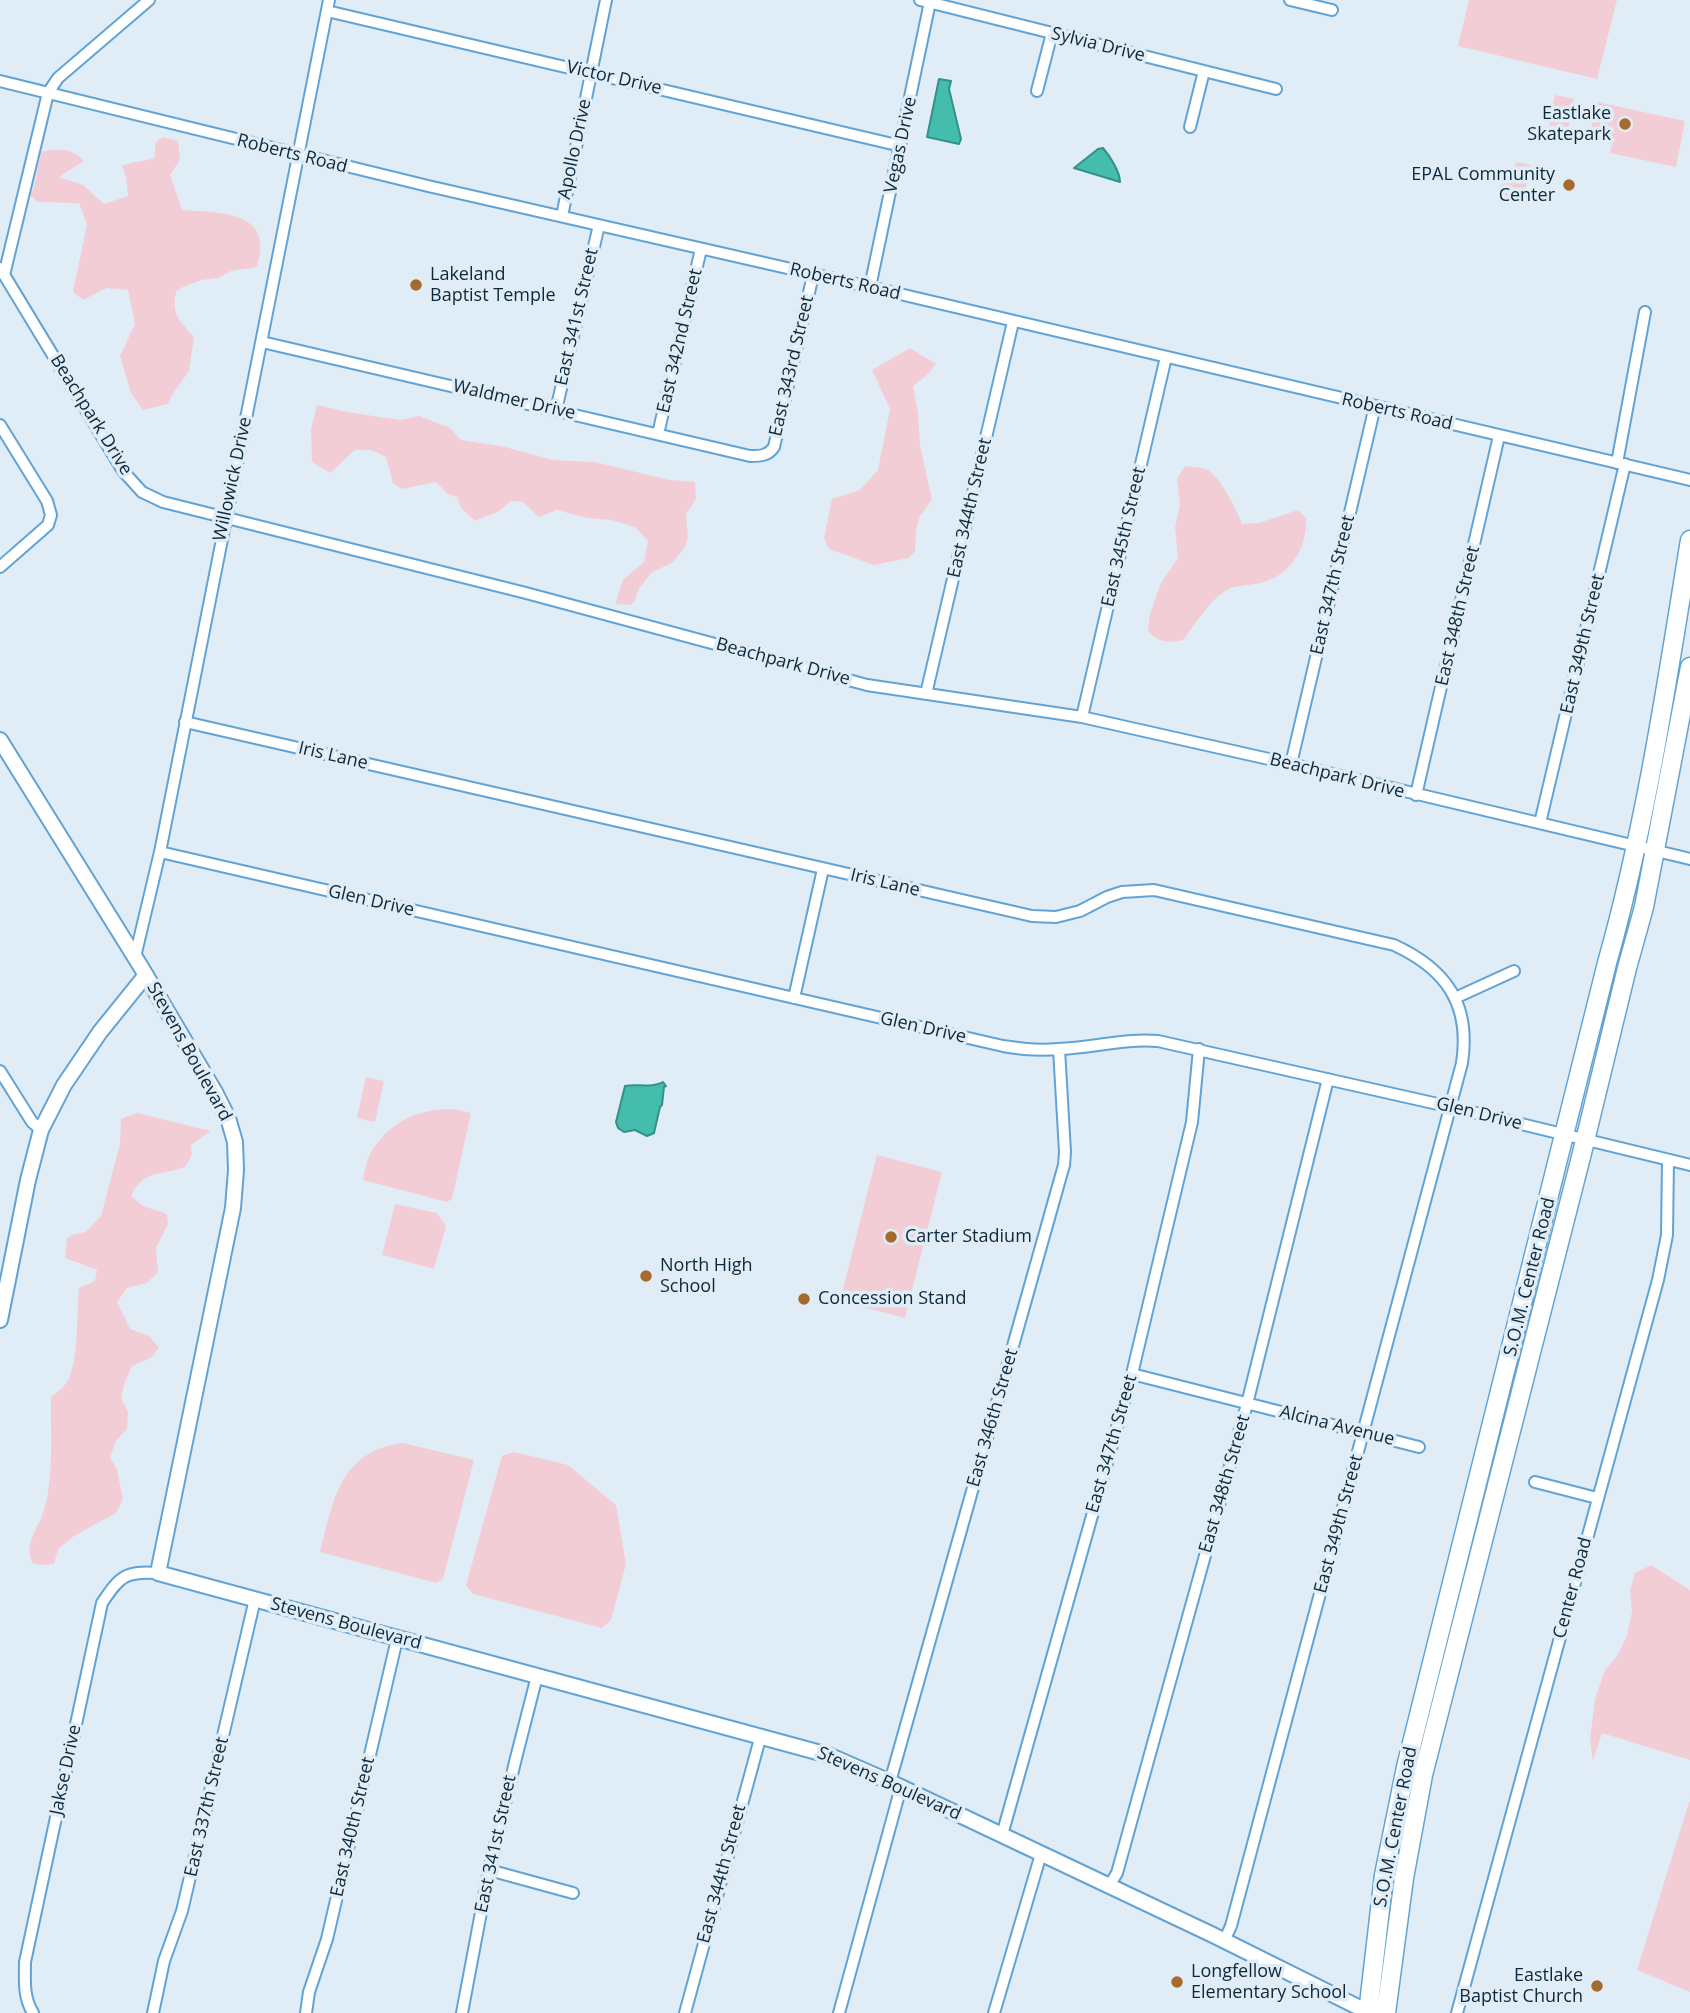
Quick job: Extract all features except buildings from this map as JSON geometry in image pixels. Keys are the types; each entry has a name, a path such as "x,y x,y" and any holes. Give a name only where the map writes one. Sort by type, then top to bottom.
{"main road":[{"name":"S.O.M. Center Road","path":"1373,2013 1384,1875 1406,1767 1624,902 1664,703 1690,540"},
{"name":"S.O.M. Center Road","path":"1373,2013 1404,1878 1423,1775 1644,907 1690,667"}],"street":[{"path":"2,271 48,93 58,79 149,0"},
{"name":"Apollo Drive","path":"562,216 606,0"},
{"path":"1290,0 1332,10"},
{"name":"Sylvia Drive","path":"925,1 1276,89"},
{"name":"Vegas Drive","path":"870,287 901,146 925,1"},
{"name":"Victor Drive","path":"328,6 591,73 901,146"},
{"name":"Willowick Drive","path":"135,957 160,852 328,6"},
{"path":"1037,91 1052,33"},
{"path":"1190,127 1204,71"},
{"name":"Roberts Road","path":"0,81 298,155 1690,480"},
{"name":"East 341st Street","path":"555,410 599,225"},
{"name":"East 342nd Street","path":"658,434 701,249"},
{"name":"Beachpark Drive","path":"2,271 123,471 142,492 163,502 526,593 867,685 1082,717 1690,859"},
{"name":"East 343rd Street","path":"766,454 774,447 813,275"},
{"name":"East 349th Street","path":"1540,823 1621,464 1645,312"},
{"name":"East 344th Street","path":"926,694 1013,322"},
{"name":"Waldmer Drive","path":"262,342 750,456 766,454"},
{"name":"East 345th Street","path":"1082,717 1166,357"},
{"name":"East 347th Street","path":"1292,764 1375,407"},
{"path":"0,425 47,501 51,515 48,525 0,567"},
{"name":"East 348th Street","path":"1416,795 1499,436"},
{"name":"Iris Lane","path":"184,722 1032,916 1056,917 1080,911 1122,892 1154,890 1394,944 1430,965 1455,998 1461,1012 1465,1043 1451,1107"},
{"name":"Stevens Boulevard","path":"0,740 146,975 215,1092 228,1118 235,1142 233,1208 158,1573 828,1755 896,1784 1373,2013"},
{"name":"Glen Drive","path":"160,852 1003,1046 1059,1049 1145,1040 1199,1049 1690,1164"},
{"path":"794,998 823,869"},
{"path":"1455,998 1514,971"},
{"path":"0,1320 28,1180 41,1130 64,1086 100,1032 146,975"},
{"name":"East 346th Street","path":"839,2013 896,1784 1063,1166 1065,1152 1059,1049"},
{"name":"East 347th Street","path":"1002,1835 1132,1374 1192,1122 1199,1049"},
{"path":"0,1071 32,1122 41,1130"},
{"name":"East 348th Street","path":"1110,1886 1120,1859 1247,1404 1328,1079"},
{"name":"East 349th Street","path":"1224,1941 1234,1913 1451,1107"},
{"name":"Center Road","path":"1457,2013 1658,1280 1667,1236 1668,1160"},
{"name":"Alcina Avenue","path":"1132,1374 1419,1447"},
{"path":"1535,1482 1597,1497"},
{"name":"Jakse Drive","path":"31,2009 24,1987 25,1962 102,1603 117,1581 138,1572 158,1573"},
{"name":"East 337th Street","path":"153,2013 164,1961 182,1911 255,1599"},
{"name":"East 340th Street","path":"306,2013 309,1992 327,1940 397,1639"},
{"name":"East 341st Street","path":"462,2011 489,1870 537,1676"},
{"name":"East 344th Street","path":"685,2013 761,1735"},
{"path":"994,2013 1041,1854"},
{"path":"489,1870 573,1893"},
{"path":"462,2011 476,2013"}],"shaded area":[{"path":"1469,0 1617,0 1597,79 1458,46"},
{"path":"939,79 951,81 949,89 961,139 959,144 927,137"},
{"path":"1555,95 1574,99 1568,129 1549,125"},
{"name":"Eastlake Skatepark","path":"1597,102 1685,121 1676,167 1610,153 1613,138 1590,133"},
{"path":"163,137 178,141 180,160 170,175 182,210 227,214 240,218 258,234 261,248 257,267 201,280 176,292 176,312 194,337 189,371 168,404 143,410 131,393 120,356 135,324 128,290 107,288 83,300 73,292 87,224 79,203 38,202 30,195 41,152 59,149 74,153 84,161 59,177 83,185 104,204 128,196 122,166 154,158 156,142"},
{"path":"1103,148 1114,164 1120,182 1074,168"},
{"path":"1517,162 1531,165 1524,192 1504,196 1499,193 1499,188"},
{"path":"910,348 936,364 913,386 920,445 932,500 920,516 915,551 909,558 874,565 829,549 824,538 832,499 860,490 878,470 890,409 872,370"},
{"path":"317,405 401,420 419,416 450,428 461,440 505,447 552,460 594,462 670,480 695,482 696,499 686,514 688,536 685,547 673,562 651,573 639,589 634,602 630,605 615,604 623,580 644,562 648,541 635,527 557,510 539,517 523,502 511,501 499,511 475,521 461,508 457,497 448,494 436,482 402,489 393,483 386,457 371,450 355,450 330,473 312,462 311,429"},
{"path":"1185,466 1206,469 1213,475 1228,495 1242,524 1259,523 1298,510 1306,518 1306,528 1301,548 1283,572 1264,582 1227,590 1209,606 1183,640 1168,642 1156,638 1148,631 1150,614 1161,583 1178,558 1175,528 1180,504 1177,479"},
{"path":"366,1077 384,1081 375,1122 357,1118"},
{"path":"663,1082 666,1086 654,1133 647,1136 635,1130 624,1132 618,1128 616,1122 625,1086"},
{"path":"453,1109 471,1113 452,1199 447,1202 363,1180 370,1154 385,1134 395,1126 428,1111"},
{"path":"137,1113 211,1131 191,1145 192,1155 185,1167 147,1177 131,1196 143,1206 167,1214 168,1224 156,1248 158,1272 147,1283 127,1288 117,1302 130,1329 149,1336 159,1347 152,1357 132,1366 124,1385 121,1398 128,1412 127,1429 116,1441 110,1457 117,1470 123,1499 116,1513 74,1536 58,1549 54,1564 40,1565 33,1563 30,1549 48,1493 51,1466 51,1397 64,1386 73,1367 79,1288 95,1281 97,1270 65,1258 67,1238 86,1232 101,1216 120,1144 121,1119"},
{"name":"Carter Stadium","path":"877,1155 942,1172 905,1318 840,1301"},
{"path":"395,1204 437,1213 446,1226 434,1269 382,1255"},
{"path":"403,1443 474,1460 443,1579 436,1583 320,1552 335,1497 352,1467 365,1456 382,1448"},
{"path":"514,1452 568,1465 616,1505 626,1564 611,1620 602,1628 473,1594 466,1585 502,1456"},
{"path":"1651,1565 1690,1590 1690,1760 1602,1733 1593,1761 1590,1739 1595,1699 1605,1670 1617,1656 1627,1636 1632,1611 1630,1591 1635,1573"},
{"path":"1690,1799 1690,1992 1637,1970"}],"place":[{"name":"Eastlake Skatepark","path":"1625,124"},
{"name":"EPAL Community Center","path":"1569,185"},
{"name":"Lakeland Baptist Temple","path":"416,285"},
{"name":"Carter Stadium","path":"891,1237"},
{"name":"North High School","path":"646,1276"},
{"name":"Concession Stand","path":"804,1299"},
{"name":"Longfellow Elementary School","path":"1177,1982"},
{"name":"Eastlake Baptist Church","path":"1597,1986"}]}
